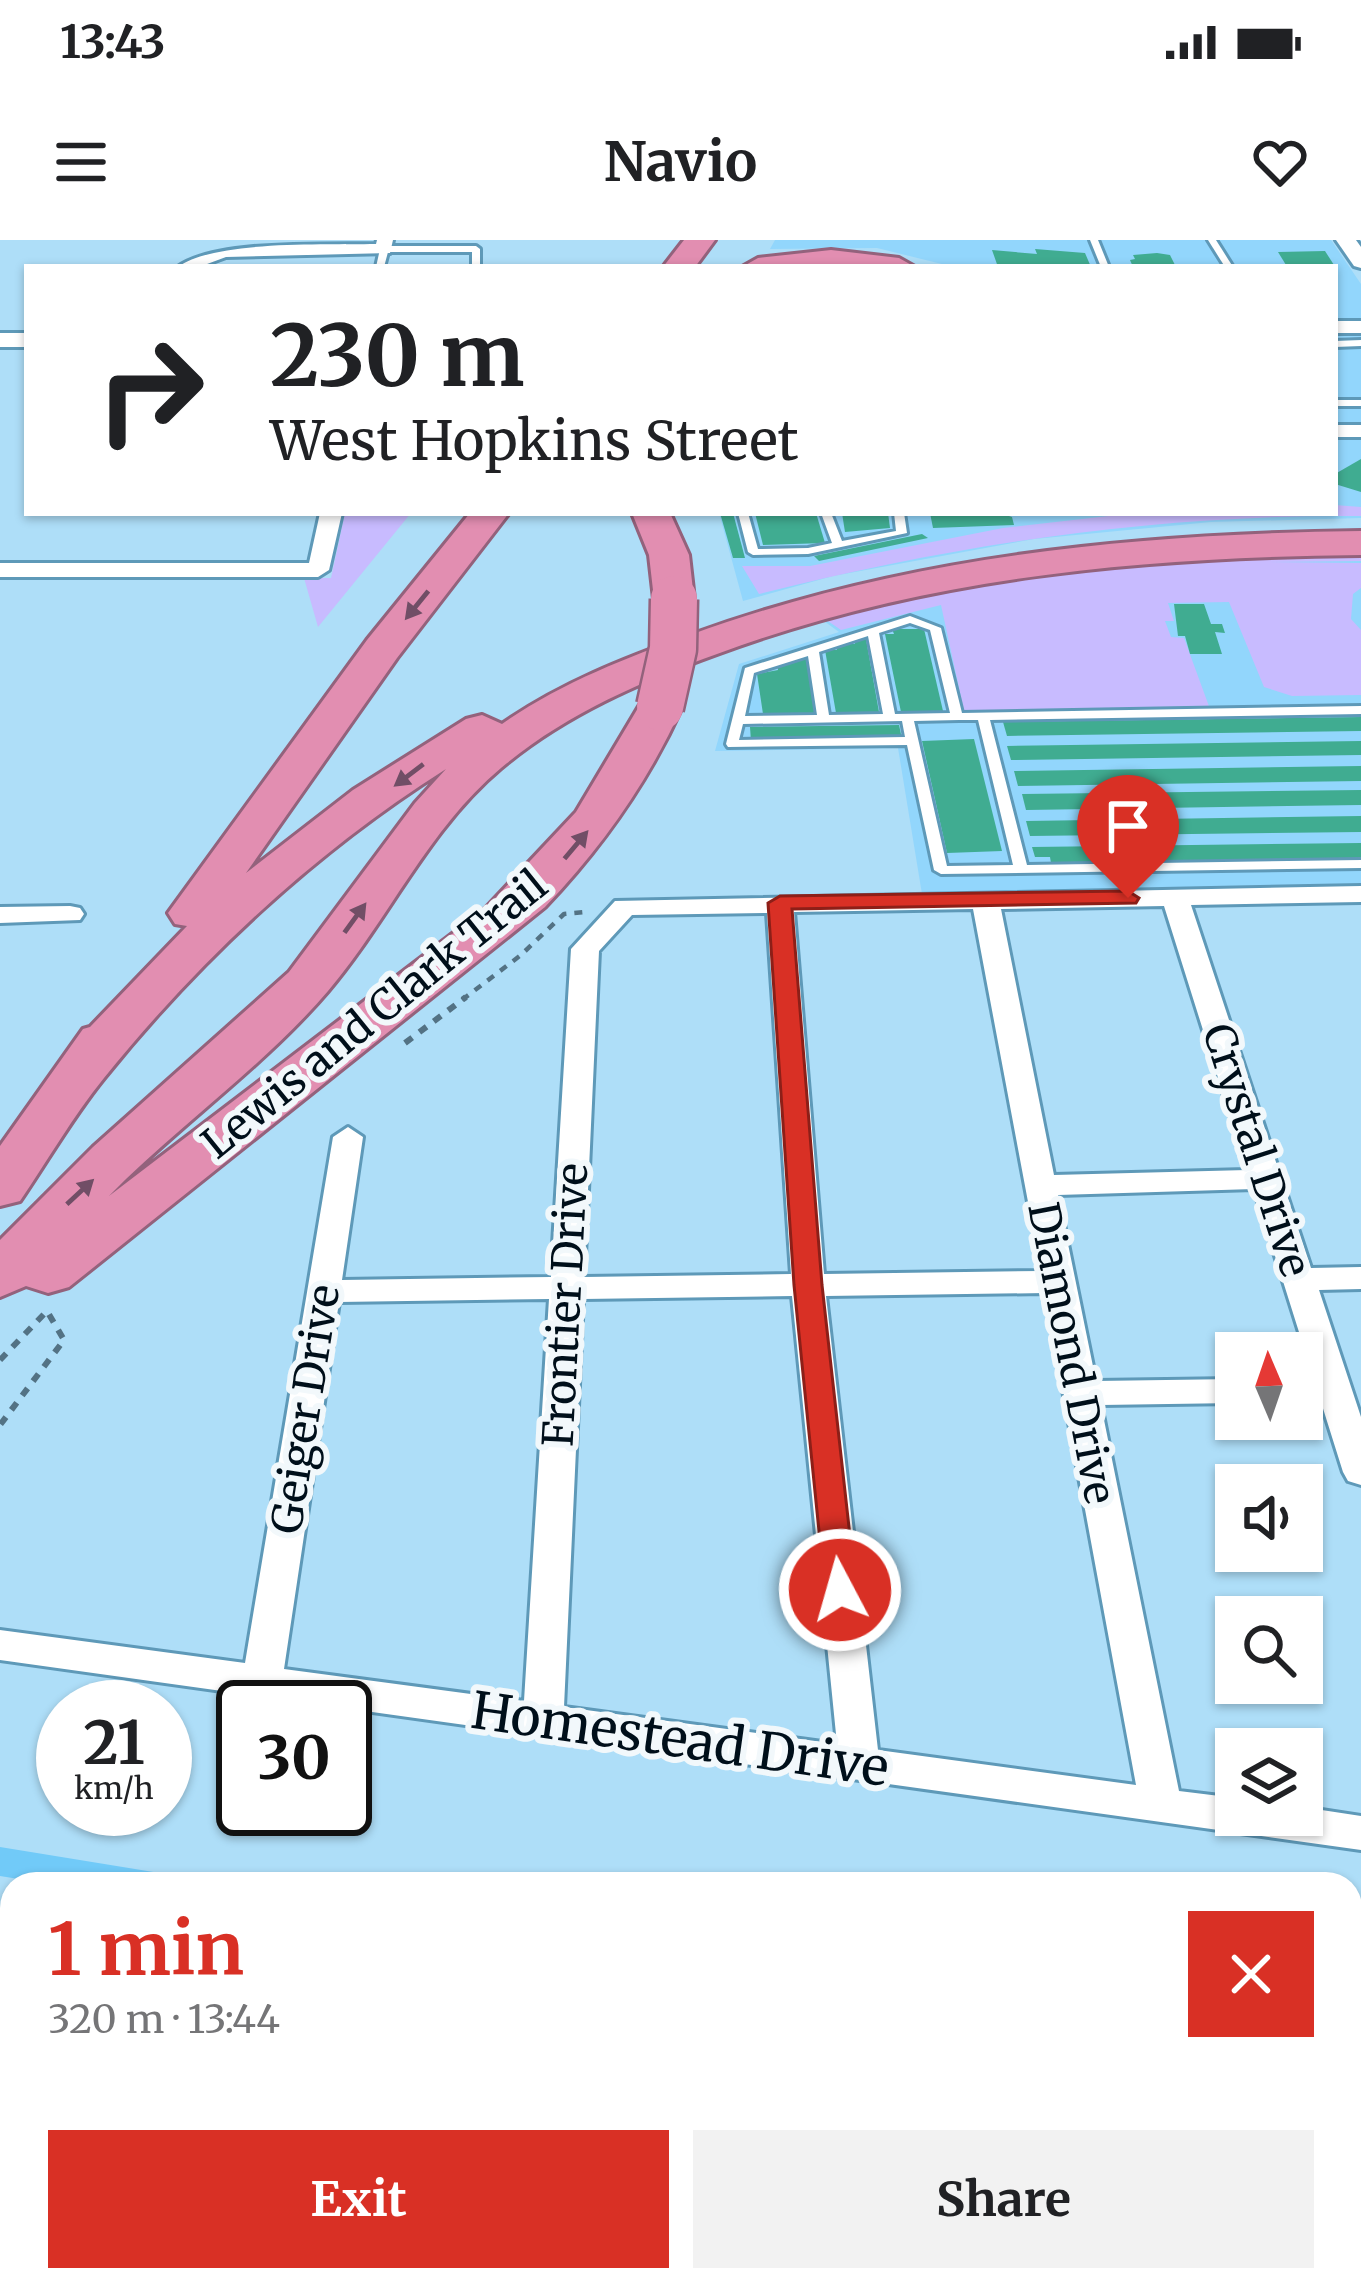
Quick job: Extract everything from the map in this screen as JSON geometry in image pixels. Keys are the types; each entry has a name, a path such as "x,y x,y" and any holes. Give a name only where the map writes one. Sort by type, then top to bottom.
{"highway":[{"path":"681,264 700,240"},
{"path":"785,264 831,259 874,264"},
{"path":"0,1188 318,735 488,516"},
{"name":"Lewis and Clark Trail","path":"0,1318 111,1221 447,966 548,878 610,803 661,707 673,649 669,556 652,516"},
{"path":"80,1072 198,939 292,858 436,754 595,673 779,601 975,556 1173,533 1361,529"},
{"path":"0,1277 51,1220 153,1124 243,1049 310,980 428,818 477,764 559,706 717,637 794,613 984,568 1183,547 1361,543"}],"street":[{"path":"1346,240 1361,262"},
{"path":"192,264 217,247 383,252"},
{"path":"0,570 317,570 330,516"},
{"path":"859,1764 808,1285 780,903 1361,894"},
{"name":"Crystal Drive","path":"1175,897 1299,1279 1308,1332"},
{"name":"Diamond Drive","path":"985,899 1161,1805"},
{"name":"Frontier Drive","path":"544,1720 585,949 625,907 780,903"},
{"path":"0,915 70,914"},
{"name":"Geiger Drive","path":"262,1680 348,1137"},
{"path":"1040,1185 1266,1179"},
{"path":"1299,1279 1361,1277"},
{"path":"323,1292 1058,1282"},
{"path":"1080,1393 1215,1391"},
{"name":"Crystal Drive","path":"1323,1400 1361,1472"},
{"name":"Homestead Drive","path":"0,1645 255,1680"},
{"name":"Homestead Drive","path":"372,1696 1361,1834"}],"lane":[{"path":"383,252 476,249 476,264"},
{"path":"744,516 754,552 838,545 902,532 899,516"},
{"path":"827,516 838,545"},
{"path":"912,741 731,744 749,670 910,619 935,628 957,717"},
{"path":"873,630 890,718"},
{"path":"813,650 824,719"},
{"path":"737,720 1361,710"},
{"path":"983,717 1021,869"},
{"path":"907,718 941,870 1361,864"}],"path":[{"path":"0,1360 46,1311 64,1340 0,1426"}],"shaded area":[{"path":"775,240 1331,240 1361,284 1361,318 1338,318 1338,264 942,264 877,248 770,249"},
{"path":"1361,334 1361,423 1338,424 1338,335"},
{"path":"1338,438 1361,438 1361,518 1211,522 1034,539 833,576 743,601 720,516 1338,516"},
{"path":"1338,505 1361,507 1361,516 1209,520 1058,536 907,560 759,594 742,566 810,566 1003,528 1108,516 1338,516"},
{"path":"344,516 409,516 318,627 304,578 331,578"},
{"path":"1361,549 1361,885 922,894 898,748 715,751 739,664 839,632 817,616 958,583"},
{"path":"1361,551 1361,561 1269,562 1361,563 1361,588 1353,594 1351,619 1361,630 1361,695 1292,696 1264,687 1229,602 1168,603 1174,621 1165,621 1171,637 1184,638 1210,709 964,711 941,605 841,630 822,617 971,582 1118,562"},
{"path":"0,1847 153,1872 0,1872"}],"building":[{"path":"1035,249 1085,253 1090,264 997,264 992,250 1037,254"},
{"path":"1325,251 1333,264 1285,264 1278,252"},
{"path":"1133,255 1170,255 1174,264 1132,264"},
{"path":"1361,459 1361,492 1338,485 1338,472"},
{"path":"721,516 734,516 745,558 733,558"},
{"path":"756,516 817,516 825,543 763,545"},
{"path":"842,516 888,516 890,528 845,532"},
{"path":"931,516 1009,516 1014,525 933,528"},
{"path":"922,534 928,538 819,561 814,556"},
{"path":"1174,604 1204,604 1211,624 1222,624 1225,633 1215,632 1222,654 1190,654 1185,636 1178,636"},
{"path":"892,629 924,629 943,711 901,712 885,634 894,634"},
{"path":"854,639 866,639 879,712 836,713 825,650 837,650 835,644 855,644"},
{"path":"808,659 817,713 763,714 757,674 778,670 777,665 789,664 788,660"},
{"path":"1361,717 1361,731 1007,736 1003,722"},
{"path":"899,725 902,739 751,741 750,727"},
{"path":"974,739 1002,851 947,853 922,741"},
{"path":"1361,741 1361,755 1011,760 1007,746"},
{"path":"1361,766 1361,781 1018,786 1014,771"},
{"path":"1361,790 1361,805 1026,810 1022,794"},
{"path":"1361,816 1361,832 1030,836 1026,821"},
{"path":"1361,843 1361,859 1051,863 1050,857 1035,857 1032,847"}],"route":[{"path":"840,1590 808,1285 780,903 1128,898"}]}
